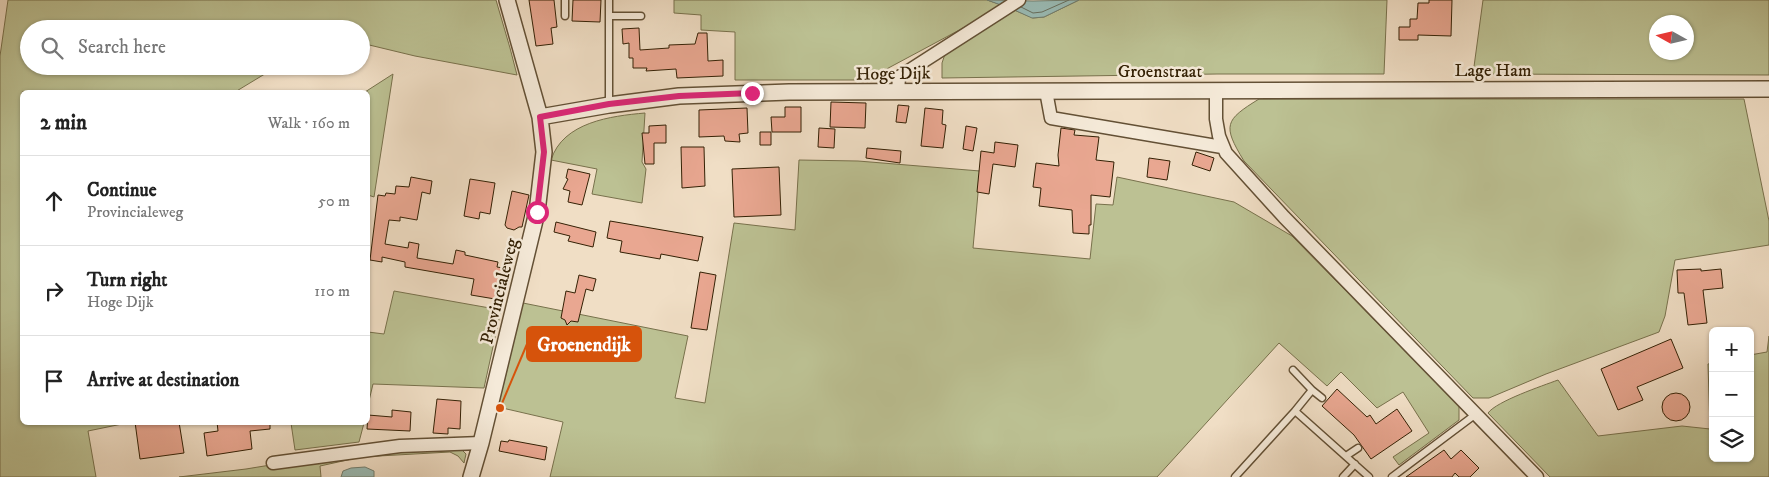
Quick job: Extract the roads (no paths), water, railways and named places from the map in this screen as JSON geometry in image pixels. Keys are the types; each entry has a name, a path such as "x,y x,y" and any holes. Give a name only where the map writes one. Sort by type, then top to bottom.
{"street":[{"name":"Provincialeweg","path":"471,477 537,212 544,152 540,117 507,0"},
{"path":"898,92 899,78 1019,0"},
{"name":"Lage Ham","path":"1216,90 1769,89"},
{"name":"Groenstraat","path":"1046,91 1216,90 1216,119 1222,147"},
{"name":"Hoge Dijk","path":"540,117 609,104 679,96 1046,91"},
{"path":"1046,91 1051,118 1222,147 1284,217 1537,477"},
{"path":"274,463 400,446 481,443"}],"lane":[{"path":"565,0 565,16"},
{"path":"609,0 609,104"},
{"path":"609,16 641,16"},
{"path":"1293,370 1322,398"},
{"path":"1235,477 1312,390"},
{"path":"1295,410 1369,477"},
{"path":"1392,477 1476,414"},
{"path":"1346,456 1358,448"},
{"path":"1343,477 1355,464"}],"water":[{"path":"987,0 1079,0 1044,17 1032,18"},
{"path":"365,467 374,471 374,477 341,477 343,471 351,468"}],"place":[{"name":"Groenendijk","path":"500,408"}]}
